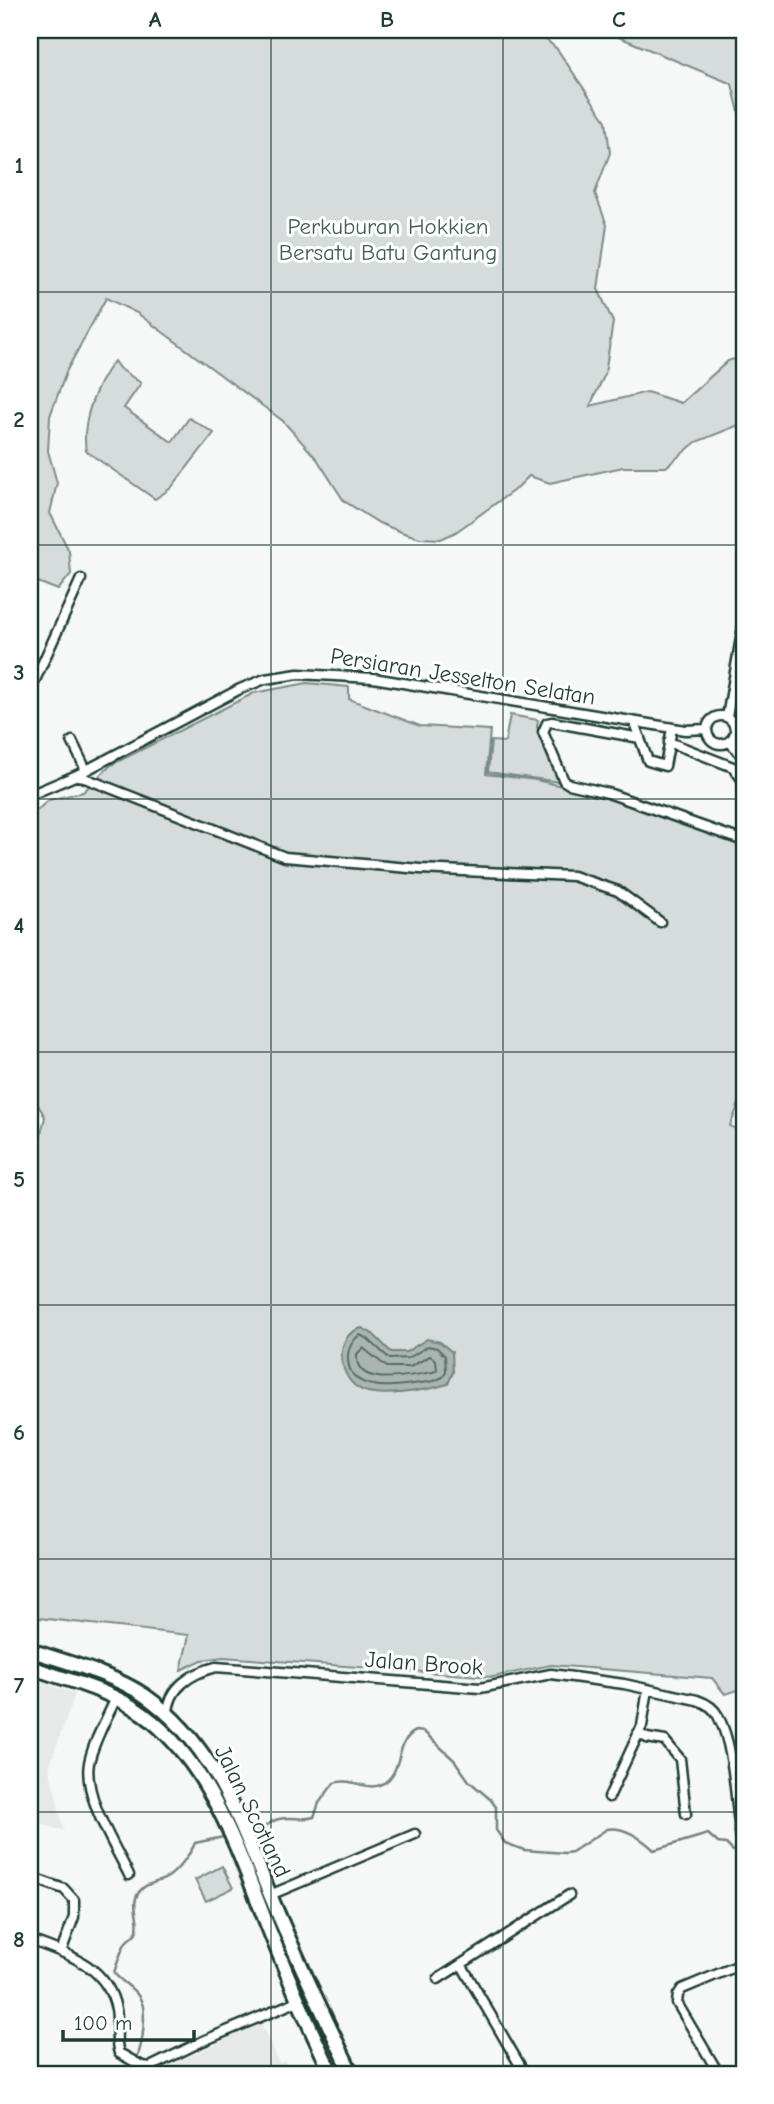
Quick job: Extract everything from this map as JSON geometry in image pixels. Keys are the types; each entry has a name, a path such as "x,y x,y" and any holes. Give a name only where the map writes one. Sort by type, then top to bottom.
{"main road":[{"name":"Jalan Scotland","path":"30,1650 124,1684 168,1715 195,1742 216,1772 243,1829 314,1995 352,2074"},
{"name":"Jalan Scotland","path":"30,1667 116,1698 142,1714 178,1746 202,1780 228,1830 298,2001 332,2074"}],"street":[{"path":"30,691 81,579"},
{"path":"727,717 714,718 707,729 712,741 720,744 729,741 735,728 727,717 744,621"},
{"name":"Persiaran Jesselton Selatan","path":"30,795 77,775 240,689 265,679 298,674 373,678 672,728 707,729"},
{"path":"640,738 552,722 547,723 543,732 564,781 569,784 608,793 744,841"},
{"path":"634,722 648,761 665,766 672,728"},
{"path":"72,741 86,770"},
{"path":"729,741 744,758"},
{"path":"670,742 733,767 744,782"},
{"path":"77,775 285,857 415,869 573,876 618,891 660,922"},
{"path":"30,1106 34,1129 30,1156"},
{"name":"Jalan Brook","path":"168,1715 171,1698 184,1680 216,1667 480,1688 551,1674 648,1689 706,1703 718,1714 725,1734 740,1803 740,1840 744,1857"},
{"path":"610,1797 638,1733 645,1713 648,1689"},
{"path":"116,1698 90,1760 89,1776 95,1801 129,1875"},
{"path":"638,1733 665,1741 678,1755 686,1814"},
{"path":"270,1895 415,1835"},
{"path":"30,1877 64,1889 74,1899 74,1917 61,1952"},
{"path":"438,1979 569,1895"},
{"path":"30,1940 90,1966 106,1984 116,2007 117,2045 121,2056 142,2066 155,2065 298,2001"},
{"path":"719,2074 677,2003 678,1995 682,1989 744,1963"},
{"path":"461,1964 525,2074"}],"shaded area":[{"path":"30,1677 75,1694 49,1767 64,1831 30,1821"},
{"path":"261,2023 279,2063 285,2061 290,2074 151,2074"}],"green space":[{"name":"Perkuburan Hokkien Bersatu Batu Gantung","path":"30,30 535,30 557,49 606,121 610,153 595,193 607,225 598,289 613,322 605,374 590,406 647,392 681,403 728,361 744,356 744,423 696,442 666,467 623,467 550,483 529,476 517,488 456,532 441,539 420,538 379,523 344,501 317,459 283,421 137,313 106,298 67,370 50,416 48,451 57,483 50,513 69,551 71,574 58,590 30,579"},
{"path":"602,30 744,30 744,132 732,84"},
{"path":"114,361 119,368 141,383 124,408 172,442 189,418 214,433 171,488 155,499 86,451 86,428 91,403"},
{"path":"307,683 349,687 349,699 420,726 490,730 486,774 536,780 610,797 744,843 744,1091 730,1126 744,1133 744,1691 725,1694 712,1678 551,1665 493,1677 223,1657 202,1660 181,1670 189,1635 30,1617 30,1182 45,1117 30,1091 30,816 49,800 83,792 111,765 254,693"},
{"path":"510,715 538,720 537,727 560,782 488,772 491,741 505,742"},
{"path":"222,1866 233,1888 206,1901 195,1880"}],"water":[{"path":"362,1328 373,1334 391,1352 406,1352 427,1339 440,1342 452,1352 453,1372 448,1384 389,1394 366,1392 358,1388 346,1374 342,1355 347,1338"}],"waterway":[{"path":"248,1834 279,1819 314,1817 319,1803 334,1783 348,1782 371,1786 382,1784 393,1772 405,1742 416,1731 424,1732 435,1742 455,1761 469,1781 491,1800 496,1807 496,1830 505,1843 524,1850 572,1852 607,1829 620,1829 632,1834 654,1850 708,1834 733,1851 741,1850"},
{"path":"136,2059 144,2027 142,2002 134,1990 114,1973 124,1945 137,1930 136,1897 145,1886 172,1874 195,1843 228,1836"},
{"path":"127,2074 133,2064"}]}
